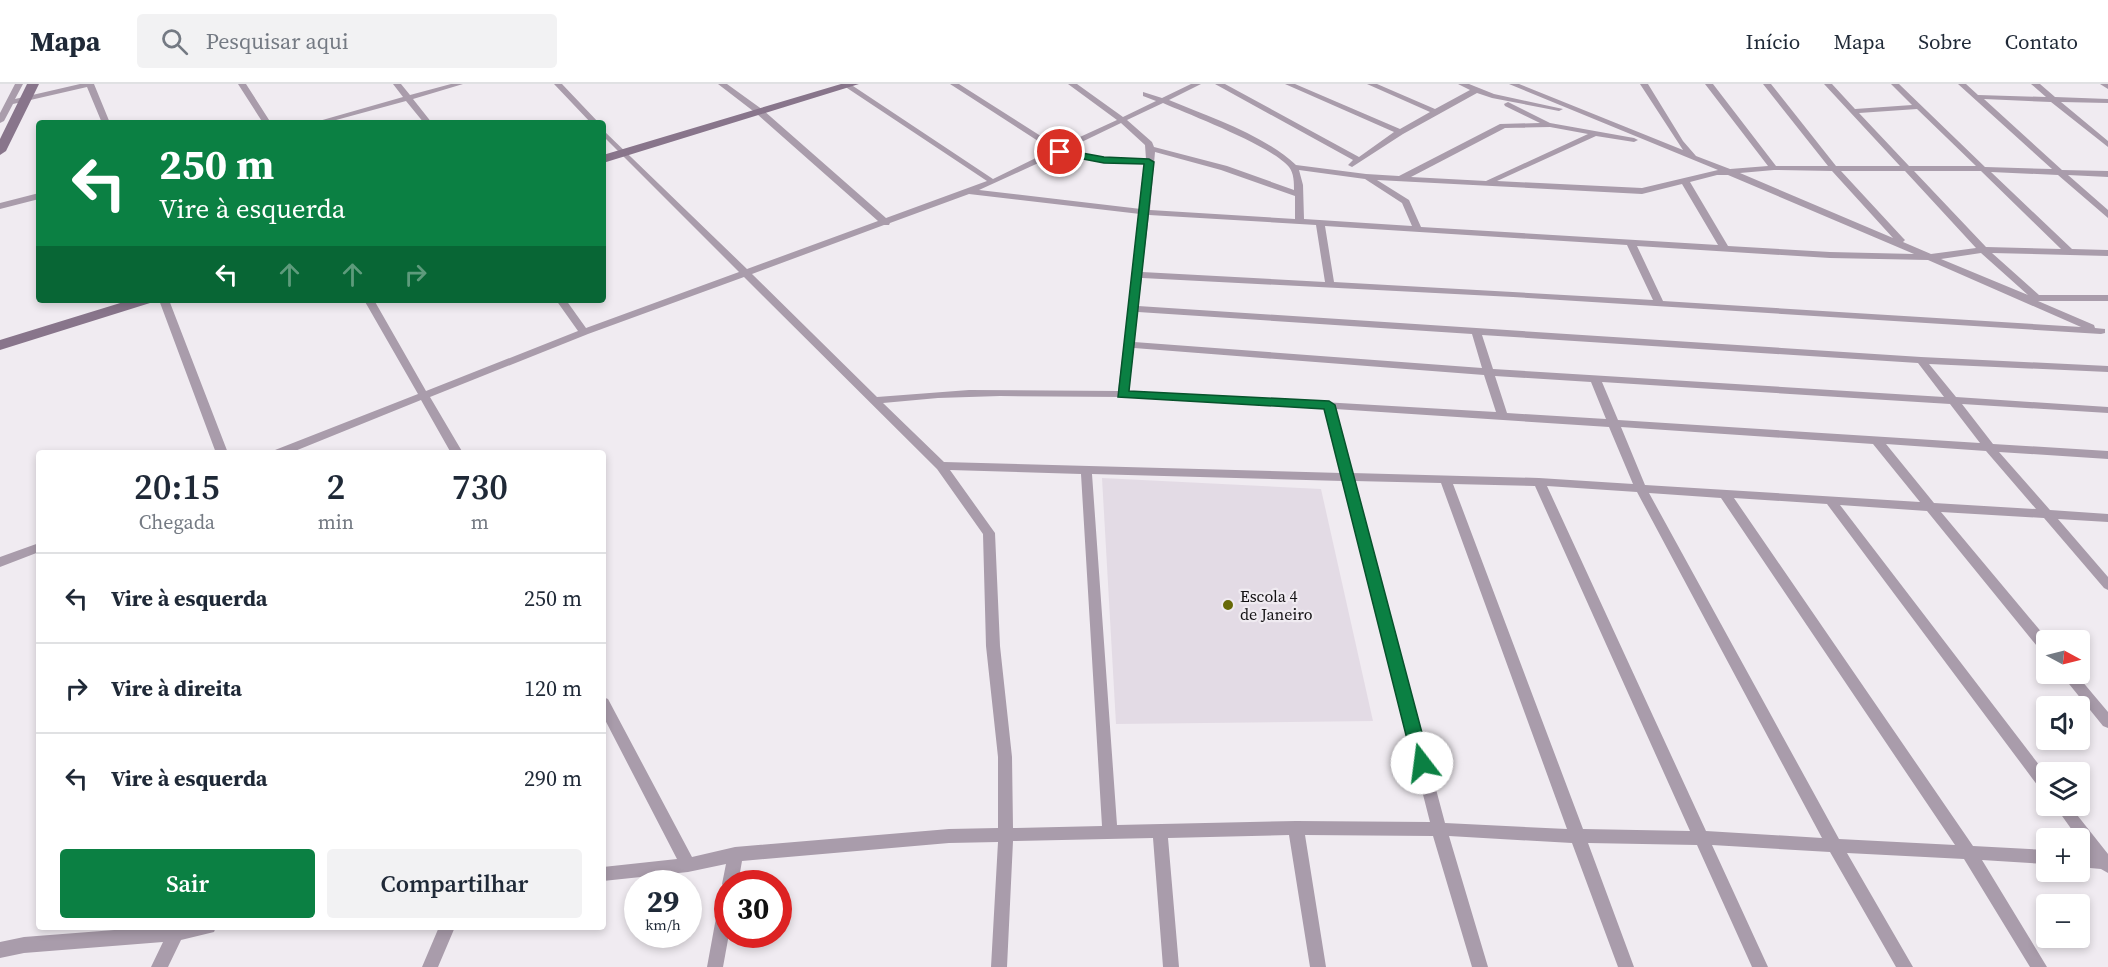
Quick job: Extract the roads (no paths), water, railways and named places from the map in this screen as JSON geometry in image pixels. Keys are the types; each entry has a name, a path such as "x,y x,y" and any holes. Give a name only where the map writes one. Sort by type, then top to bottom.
{"main road":[{"path":"0,151 33,84"},
{"path":"606,158 849,84"},
{"path":"0,345 136,303"}],"street":[{"path":"0,121 18,84"},
{"path":"10,102 90,84 105,120"},
{"path":"242,84 265,120"},
{"path":"397,84 426,120"},
{"path":"327,120 459,84"},
{"path":"558,84 592,120"},
{"path":"722,84 760,112 886,223"},
{"path":"849,84 993,182"},
{"path":"954,84 1060,152 1092,159 1149,164 1180,157"},
{"path":"1072,84 1121,118 1151,149 1298,194"},
{"path":"287,450 584,332 993,182 1060,152 1121,118 1197,84"},
{"path":"1219,84 1357,159"},
{"path":"1289,84 1400,132"},
{"path":"1371,84 1435,112"},
{"path":"1462,84 1550,125 1593,135 1652,142"},
{"path":"1513,84 1905,245 2019,298 2105,333"},
{"path":"1644,84 1680,142 1694,158"},
{"path":"1709,84 1774,168"},
{"path":"1767,84 1833,167 1905,245"},
{"path":"1828,84 1983,250 2037,298"},
{"path":"1895,84 2069,252"},
{"path":"1962,84 2108,215"},
{"path":"2035,84 2108,145"},
{"path":"2104,84 2108,87"},
{"path":"1347,173 1357,159 1476,90"},
{"path":"1146,94 1238,134 1277,154 1294,167 1366,177 1642,191 1730,172 1774,168 1981,169 2108,174"},
{"path":"1492,96 1583,114"},
{"path":"1977,97 2108,101"},
{"path":"1853,111 1918,107"},
{"path":"1401,178 1503,126 1550,125"},
{"path":"606,135 877,400 941,466 989,533 993,646 1005,757 1006,834 999,967"},
{"path":"1486,183 1593,135"},
{"path":"1123,394 1151,149"},
{"path":"1294,167 1300,222"},
{"path":"1366,177 1406,202 1418,229"},
{"path":"1685,182 1725,249"},
{"path":"968,192 1145,212 1830,255 1933,258 1983,250 2108,253"},
{"path":"0,206 36,197"},
{"path":"1320,223 1330,285"},
{"path":"1631,243 1659,303"},
{"path":"1138,275 1659,303 2105,333"},
{"path":"2019,298 2108,298"},
{"path":"165,303 221,450"},
{"path":"371,303 455,450"},
{"path":"563,303 584,332"},
{"path":"1134,309 1921,360 2108,369"},
{"path":"1476,332 1503,417"},
{"path":"1129,345 1488,372 2108,410"},
{"path":"1921,360 1990,448 2108,585"},
{"path":"1594,379 1640,487 1834,844 1905,967"},
{"path":"877,400 924,394 995,392 1123,394 2108,455"},
{"path":"1329,405 1439,829 1480,967"},
{"path":"1876,440 2036,635"},
{"path":"941,466 1539,482 2108,518"},
{"path":"1086,470 1110,832"},
{"path":"1446,480 1626,967"},
{"path":"1539,482 1704,838 1760,967"},
{"path":"1724,493 1969,853 2039,967"},
{"path":"1829,499 2036,772"},
{"path":"0,562 36,548"},
{"path":"2076,684 2108,722"},
{"path":"606,709 688,865"},
{"path":"2070,816 2107,863"},
{"path":"1296,828 1318,967"},
{"path":"606,874 688,865 735,854 949,836 1296,828 1439,829 1578,836 1704,838 2036,857"},
{"path":"1161,831 1171,967"},
{"path":"732,870 735,854"},
{"path":"2090,861 2107,863"},
{"path":"0,950 24,945 192,930"},
{"path":"430,967 446,930"},
{"path":"159,967 176,933"},
{"path":"715,967 718,948"}],"place":[{"name":"Escola 4 de Janeiro","path":"1228,605"}]}
